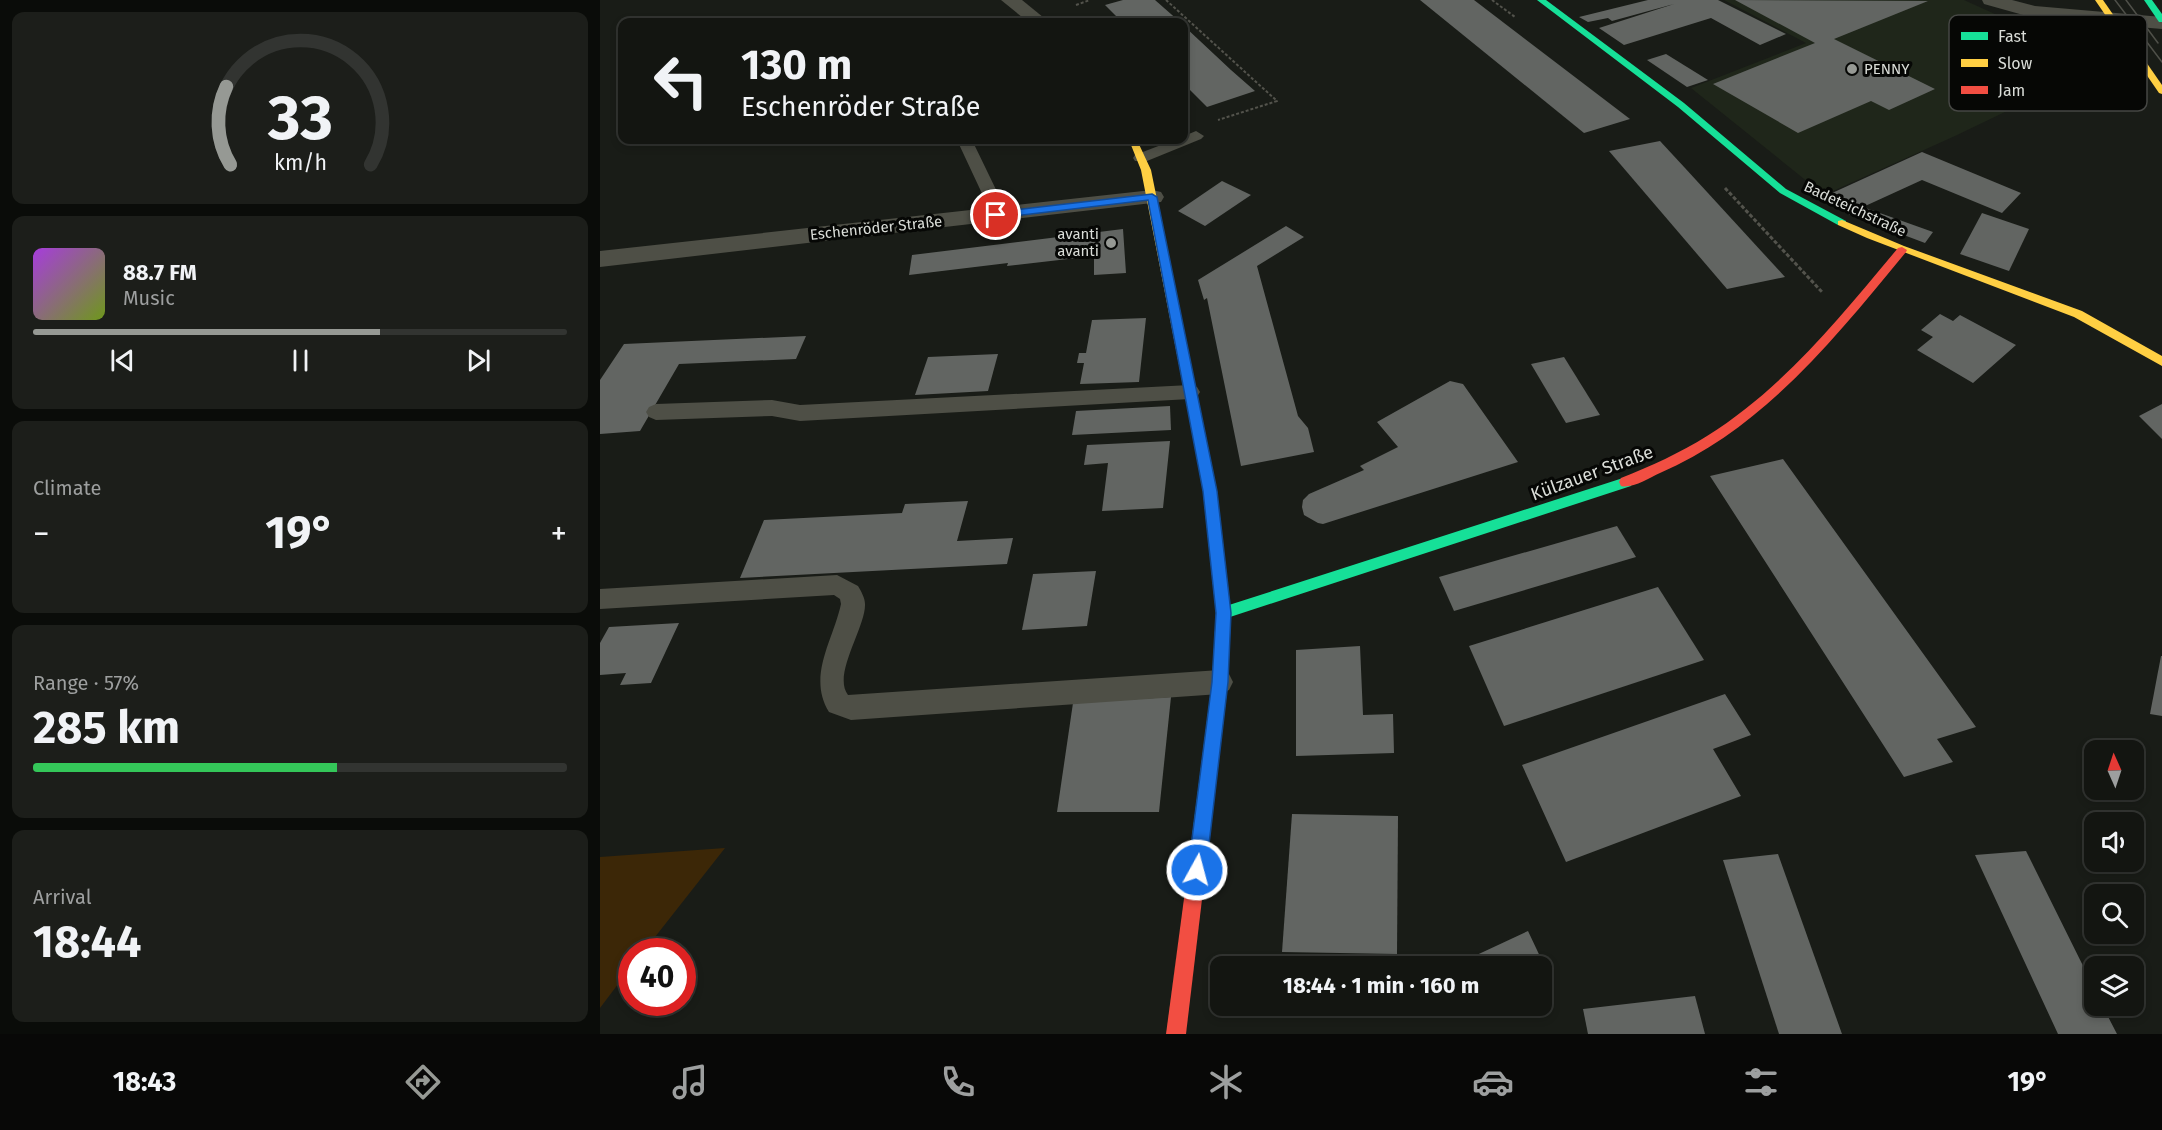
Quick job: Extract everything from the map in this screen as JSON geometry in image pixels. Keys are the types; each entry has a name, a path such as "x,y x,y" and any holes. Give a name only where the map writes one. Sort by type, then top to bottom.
{"street":[{"path":"1010,0 1034,18"},
{"name":"Badeteichstraße","path":"1541,0 1698,119 1780,190 1828,218 1902,250 2088,319 2137,345 2162,362"},
{"path":"2099,0 2108,15"},
{"path":"2148,0 2162,21"},
{"path":"1995,2 2034,12 2067,15"},
{"path":"2147,20 2162,21"},
{"path":"2147,70 2162,91"},
{"path":"1135,144 1152,197 1210,491 1223,613 1220,682 1176,1034"},
{"name":"Eschenröder Straße","path":"600,258 1152,197"},
{"name":"Külzauer Straße","path":"1223,613 1579,499 1657,470 1712,440 1755,411 1803,366 1902,250"}],"lane":[{"path":"1188,139 1196,136"},
{"path":"966,144 994,201 996,215"},
{"path":"1141,158 1176,144"},
{"path":"656,412 772,408 800,413 1190,392"},
{"path":"600,599 837,585 850,593 853,604 831,678 831,692 838,703 848,707 865,708 1220,682"}],"path":[{"path":"1076,5 1090,0"},
{"path":"1166,0 1186,18"},
{"path":"1492,0 1520,21"},
{"path":"1188,20 1277,101 1189,129 1196,136"},
{"path":"1719,182 1845,317"}],"shaded area":[{"path":"1724,0 1964,0 1997,15 1949,15 1949,111 2007,111 1824,195 1691,88 1806,43"},
{"path":"725,848 654,938 618,938 618,984 600,1008 600,857"}],"building":[{"path":"1123,0 1155,0 1175,18 1118,18 1105,5"},
{"path":"1420,0 1474,0 1630,119 1584,133"},
{"path":"1648,0 1718,0 1786,34 1760,45 1711,18 1624,45 1599,28 1674,4 1612,21 1608,18 1588,22 1579,17"},
{"path":"1735,0 1928,1 1834,39 1935,89 1889,110 1871,101 1798,133 1713,84 1815,43"},
{"path":"1188,30 1255,91 1207,107 1188,88"},
{"path":"1666,54 1708,80 1687,87 1647,60"},
{"path":"1660,141 1785,277 1727,289 1609,151"},
{"path":"1922,152 2021,193 2002,213 1922,180 1863,207 1933,232 1925,243 1848,214 1819,199"},
{"path":"1222,181 1251,195 1205,226 1178,211"},
{"path":"1982,213 2029,229 2009,271 1960,254"},
{"path":"1286,226 1304,237 1257,266 1298,416 1308,428 1314,452 1241,466 1207,298 1204,300 1198,280"},
{"path":"1123,229 1126,273 1094,275 1094,256 1007,266 1008,263 909,275 912,255"},
{"path":"1940,314 1953,321 1960,315 2016,345 1973,383 1917,350 1933,337 1921,330"},
{"path":"1146,318 1139,382 1080,384 1084,363 1077,363 1079,353 1086,353 1092,320"},
{"path":"806,336 796,359 679,364 640,431 600,434 600,380 624,344"},
{"path":"998,354 988,391 915,395 928,357"},
{"path":"1564,357 1600,415 1566,423 1531,364"},
{"path":"1450,381 1463,384 1518,462 1323,524 1304,515 1303,500 1309,494 1364,470 1360,466 1398,447 1377,422"},
{"path":"2162,404 2162,439 2139,416"},
{"path":"1170,406 1171,430 1072,435 1076,411"},
{"path":"1170,441 1163,508 1102,511 1108,463 1084,465 1087,445"},
{"path":"1783,459 1976,727 1937,739 1953,762 1904,777 1710,476"},
{"path":"968,501 957,541 1013,538 1007,564 740,578 764,520 902,513 905,504"},
{"path":"1617,526 1636,557 1454,611 1439,577"},
{"path":"1096,571 1087,626 1022,630 1033,574"},
{"path":"1658,587 1704,660 1504,726 1469,646"},
{"path":"679,623 651,683 620,685 626,673 600,675 600,643 609,627"},
{"path":"1360,646 1363,715 1393,714 1394,753 1296,756 1296,650"},
{"path":"2162,656 2162,716 2150,714"},
{"path":"1725,694 1751,735 1713,749 1741,796 1566,862 1522,765"},
{"path":"1171,697 1159,812 1057,812 1073,703"},
{"path":"1292,814 1398,816 1397,954 1282,952"},
{"path":"2026,851 2084,968 2084,1016 2108,1016 2117,1034 2058,1034 1975,855"},
{"path":"1778,854 1842,1034 1779,1034 1723,860"},
{"path":"1528,931 1540,956 1474,956"},
{"path":"1695,996 1705,1034 1588,1034 1583,1009"}],"tram line":[{"path":"2115,0 2126,15"},
{"path":"2126,0 2137,15"},
{"path":"2147,28 2158,43"},
{"path":"2147,42 2162,62"}],"traffic: fast":[{"path":"1541,0 1681,105 1783,191 1842,223"},
{"path":"2148,0 2162,20"},
{"path":"1194,891 1220,682 1223,613 1210,491 1195,416"},
{"path":"1223,613 1626,482"}],"traffic: slow":[{"path":"2099,0 2109,15"},
{"path":"2147,69 2162,91"},
{"path":"1135,144 1146,170 1195,416"},
{"path":"1842,223 1900,248 2078,314 2162,362"}],"traffic: jam":[{"path":"1626,482 1712,440 1748,414 1811,356 1902,250"},
{"path":"1176,1034 1194,891"}],"place":[{"name":"PENNY","path":"1852,69"},
{"name":"avanti avanti","path":"1111,243"}],"route":[{"path":"996,215 1152,197 1210,491 1223,613 1220,682 1197,870"}]}
